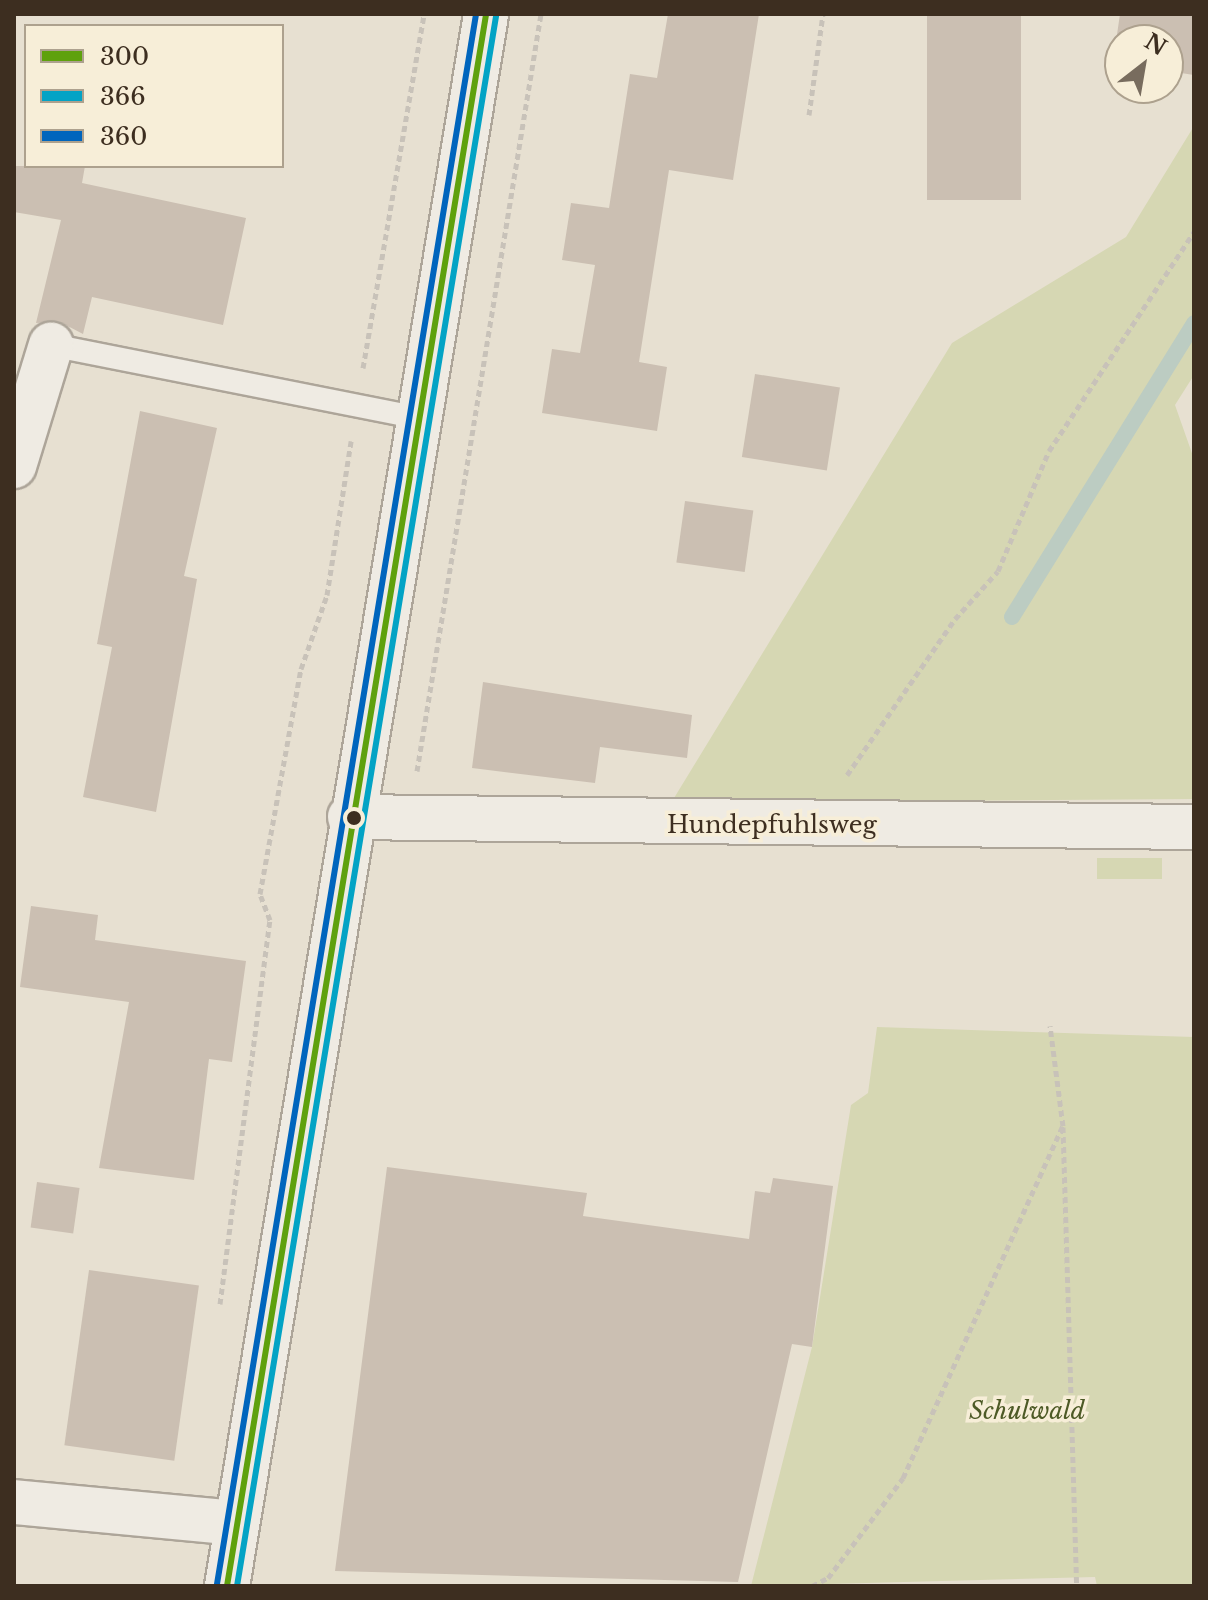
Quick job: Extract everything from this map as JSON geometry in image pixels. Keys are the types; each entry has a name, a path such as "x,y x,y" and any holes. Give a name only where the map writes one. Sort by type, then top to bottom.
{"street":[{"path":"227,1586 350,817 486,14"},
{"path":"14,466 51,345"},
{"name":"Hundepfuhlsweg","path":"350,817 812,825 1194,827"},
{"path":"14,1502 237,1523"}],"lane":[{"path":"51,345 420,418"}],"path":[{"path":"218,1314 270,920 260,894 301,669 327,595 424,14"},
{"path":"809,115 823,14"},
{"path":"812,825 955,619 998,571 1049,451 1194,232"},
{"path":"1050,1026 1063,1126 1077,1586"},
{"path":"812,1586 828,1578 903,1478 1063,1126"}],"green space":[{"path":"1194,126 1194,375 1175,405 1194,459 1194,799 671,803 952,343 1126,237"},
{"path":"1097,858 1162,858 1162,879 1097,879"},
{"name":"Schulwald","path":"877,1027 1194,1037 1194,1586 1097,1586 1095,1577 751,1586 812,1347 851,1105 868,1093"}],"building":[{"path":"668,14 759,14 733,180 669,170 639,362 667,367 657,431 542,413 552,349 580,353 595,265 562,260 571,203 609,208 630,74 657,78"},
{"path":"927,14 1021,14 1021,200 927,200"},
{"path":"1120,14 1194,14 1194,75 1184,73 1184,24 1119,24"},
{"path":"14,166 24,166 85,168 82,183 246,218 223,325 92,297 83,334 58,321 36,323 61,220 14,212"},
{"path":"755,374 840,387 827,470 742,457"},
{"path":"140,411 217,428 184,576 197,579 156,812 83,797 112,647 97,644"},
{"path":"685,501 753,511 745,572 676,562"},
{"path":"483,682 692,715 687,758 600,747 595,783 472,768"},
{"path":"31,906 98,915 95,940 246,961 232,1062 209,1059 194,1180 99,1168 129,1002 20,987"},
{"path":"387,1167 587,1193 583,1216 749,1239 755,1191 770,1193 773,1178 833,1186 812,1347 792,1344 738,1582 335,1571"},
{"path":"37,1182 80,1188 73,1234 31,1228"},
{"path":"89,1270 199,1285 174,1461 64,1445"}],"waterway":[{"path":"1012,617 1194,323"}],"transit line":[{"name":"360","path":"217,1584 476,14"},
{"name":"300","path":"227,1586 486,14"},
{"name":"366","path":"237,1586 496,16"}]}
